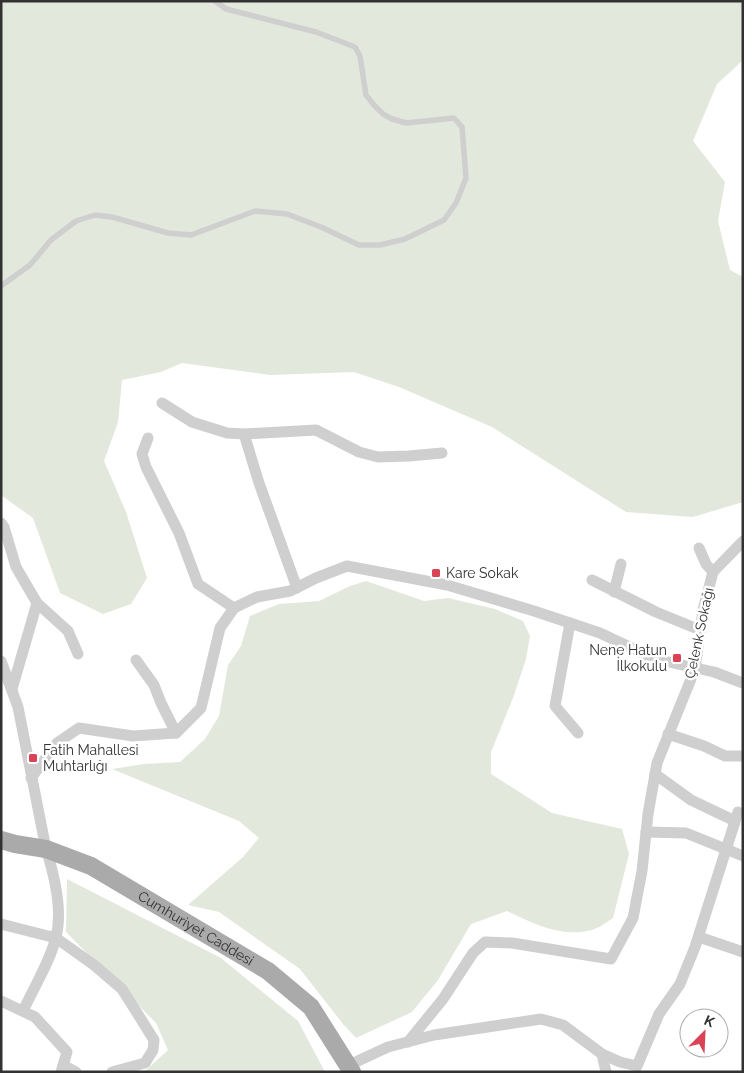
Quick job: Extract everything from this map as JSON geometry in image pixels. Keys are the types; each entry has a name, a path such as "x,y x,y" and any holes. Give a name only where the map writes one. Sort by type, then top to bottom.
{"main road":[{"name":"Cumhuriyet Caddesi","path":"1,840 46,849 91,866 268,971 311,1007 349,1069"}],"street":[{"path":"162,403 192,422 227,433 244,434 316,430 359,452 378,456 442,453"},
{"path":"244,434 259,483 297,588"},
{"path":"148,438 142,454 146,467 179,533 198,584 234,608"},
{"path":"1,524 4,527 16,567 37,603 68,631 78,654"},
{"name":"Çelenk Sokağı","path":"408,1042 443,1000 473,953 485,942 512,943 611,959 633,918 642,872 657,763 695,669 703,610 713,572 743,541"},
{"path":"698,548 706,564 713,572"},
{"path":"614,592 621,564"},
{"path":"31,778 57,743 79,728 132,736 176,733 201,708 220,628 234,608 257,597 290,592 316,578 347,566 447,585 600,633 655,659 714,672 743,683"},
{"path":"592,580 656,612 700,630"},
{"path":"12,689 37,603"},
{"path":"570,623 555,706 578,733"},
{"path":"136,660 154,685 176,733"},
{"path":"1,662 18,707 31,778 56,889 58,926 56,938 23,1011"},
{"path":"668,734 704,746 724,756 743,756"},
{"path":"349,1069 388,1047 434,1035 541,1018 563,1025 602,1054 620,1062 636,1066 659,1014 680,984 699,937 737,817 691,800 655,774"},
{"path":"646,832 686,833 743,856"},
{"path":"1,924 56,938 94,965 122,989 154,1040 153,1050 145,1063 112,1072"},
{"path":"699,937 743,952"},
{"path":"3,1005 35,1017 67,1052 62,1068 76,1072"},
{"path":"602,1054 606,1072"}],"lane":[{"path":"1,286 30,265 51,240 76,221 95,215 112,217 168,233 191,235 255,211 287,214 321,227 359,245 380,245 404,239 444,220 455,206 466,178 462,127 454,118 406,123 383,114 366,95 360,56 355,47 316,32 226,10 215,1"}],"shaded area":[{"path":"1,1 743,1 743,60 717,84 693,141 725,182 718,221 730,270 743,277 743,502 693,517 626,512 492,427 399,387 354,372 270,375 182,363 161,372 122,380 118,422 104,461 126,512 147,578 131,604 103,614 60,593 33,518 1,495"},
{"path":"366,581 424,601 448,598 495,609 523,621 530,636 526,659 513,698 491,752 491,774 552,813 622,829 629,854 613,918 592,930 581,932 559,931 548,928 507,911 471,924 438,980 412,1012 356,1038 300,969 219,912 188,905 243,857 259,838 239,821 112,769 144,764 180,762 205,739 219,716 228,665 241,646 250,616 279,604 319,601 350,586"},
{"path":"67,879 221,958 298,1021 325,1072 144,1072 168,1050 156,1023 66,932"}],"place":[{"name":"Kare Sokak","path":"436,573"},
{"name":"Nene Hatun İlkokulu","path":"677,658"},
{"name":"Fatih Mahallesi Muhtarlığı","path":"33,758"}]}
